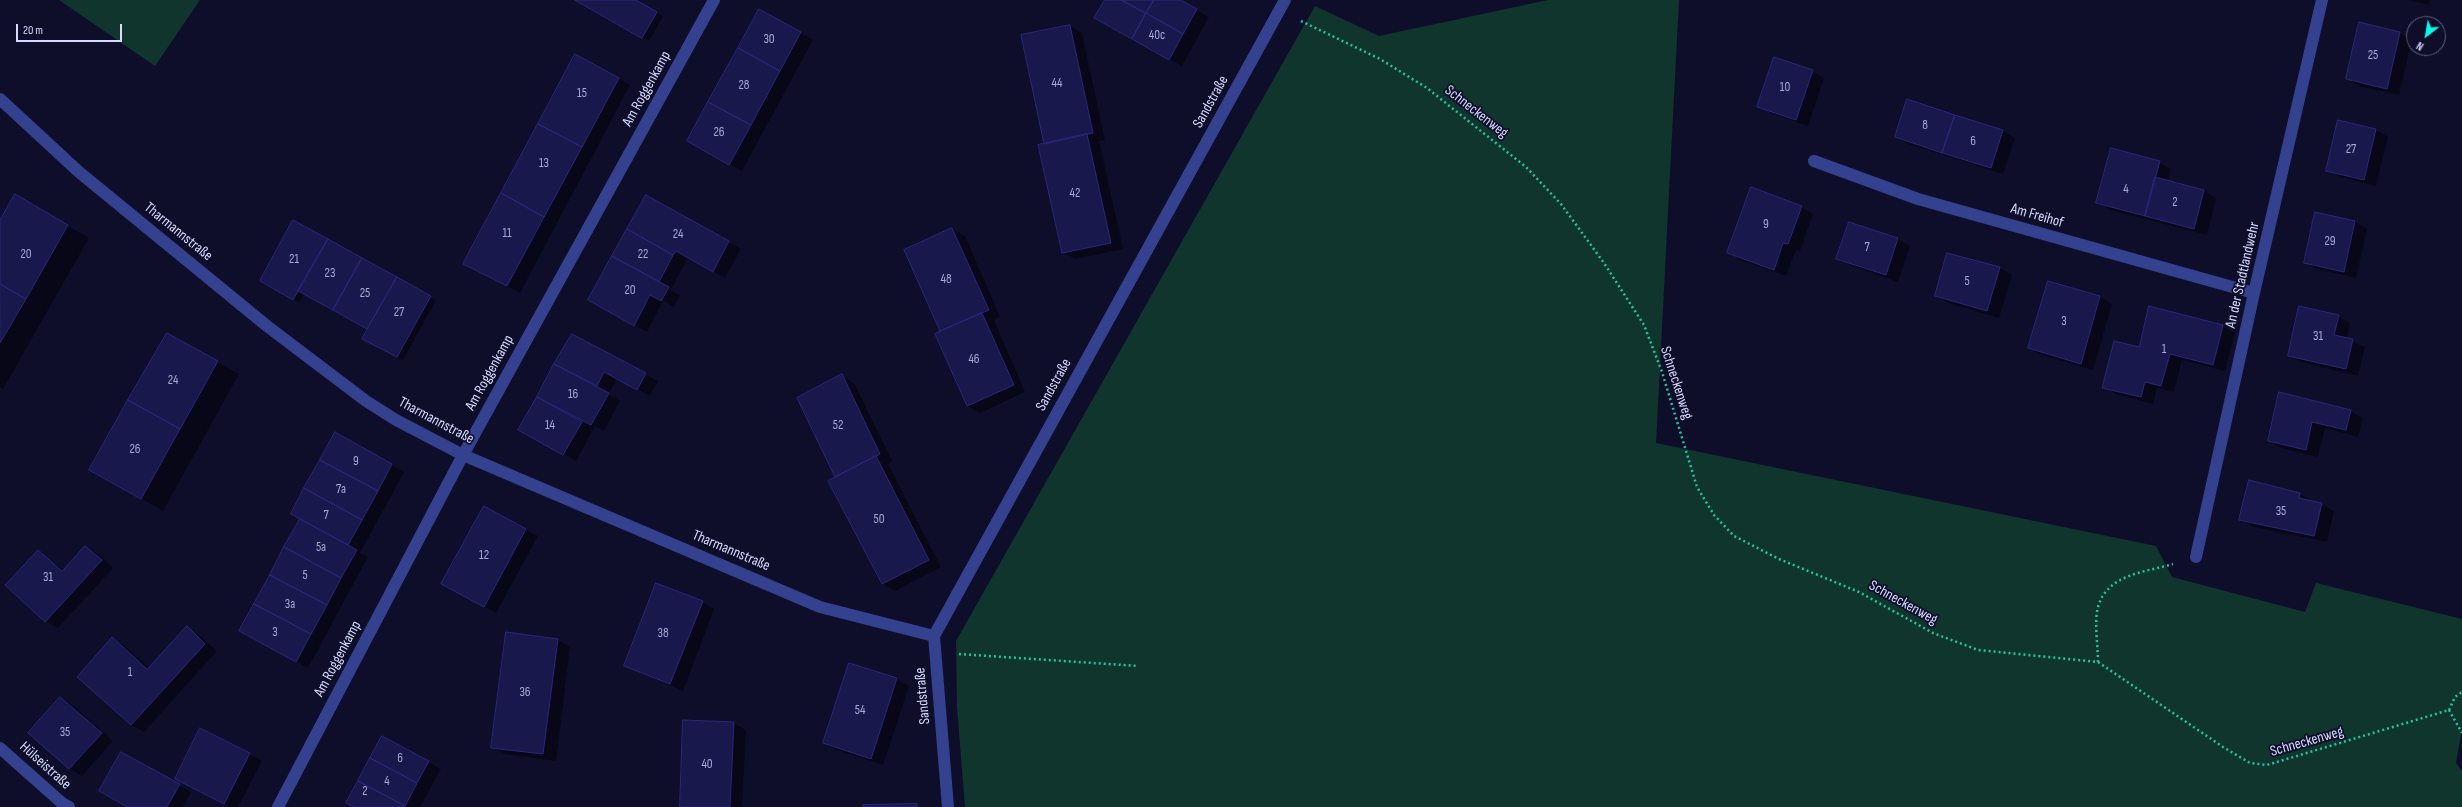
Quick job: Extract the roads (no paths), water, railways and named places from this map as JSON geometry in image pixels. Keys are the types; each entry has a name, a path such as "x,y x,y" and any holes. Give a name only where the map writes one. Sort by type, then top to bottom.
{"street":[{"name":"Am Roggenkamp","path":"278,807 463,455 714,0"},
{"name":"An der Stadtlandwehr","path":"2196,557 2254,293 2322,0"},
{"name":"Sandstraße","path":"948,807 934,636 1282,5"},
{"name":"Tharmannstraße","path":"0,99 79,172 267,326 366,401 463,455 820,607 934,636"},
{"name":"Am Freihof","path":"1814,161 1918,199 2254,293"},
{"name":"Hülseistraße","path":"0,748 69,807"}]}
